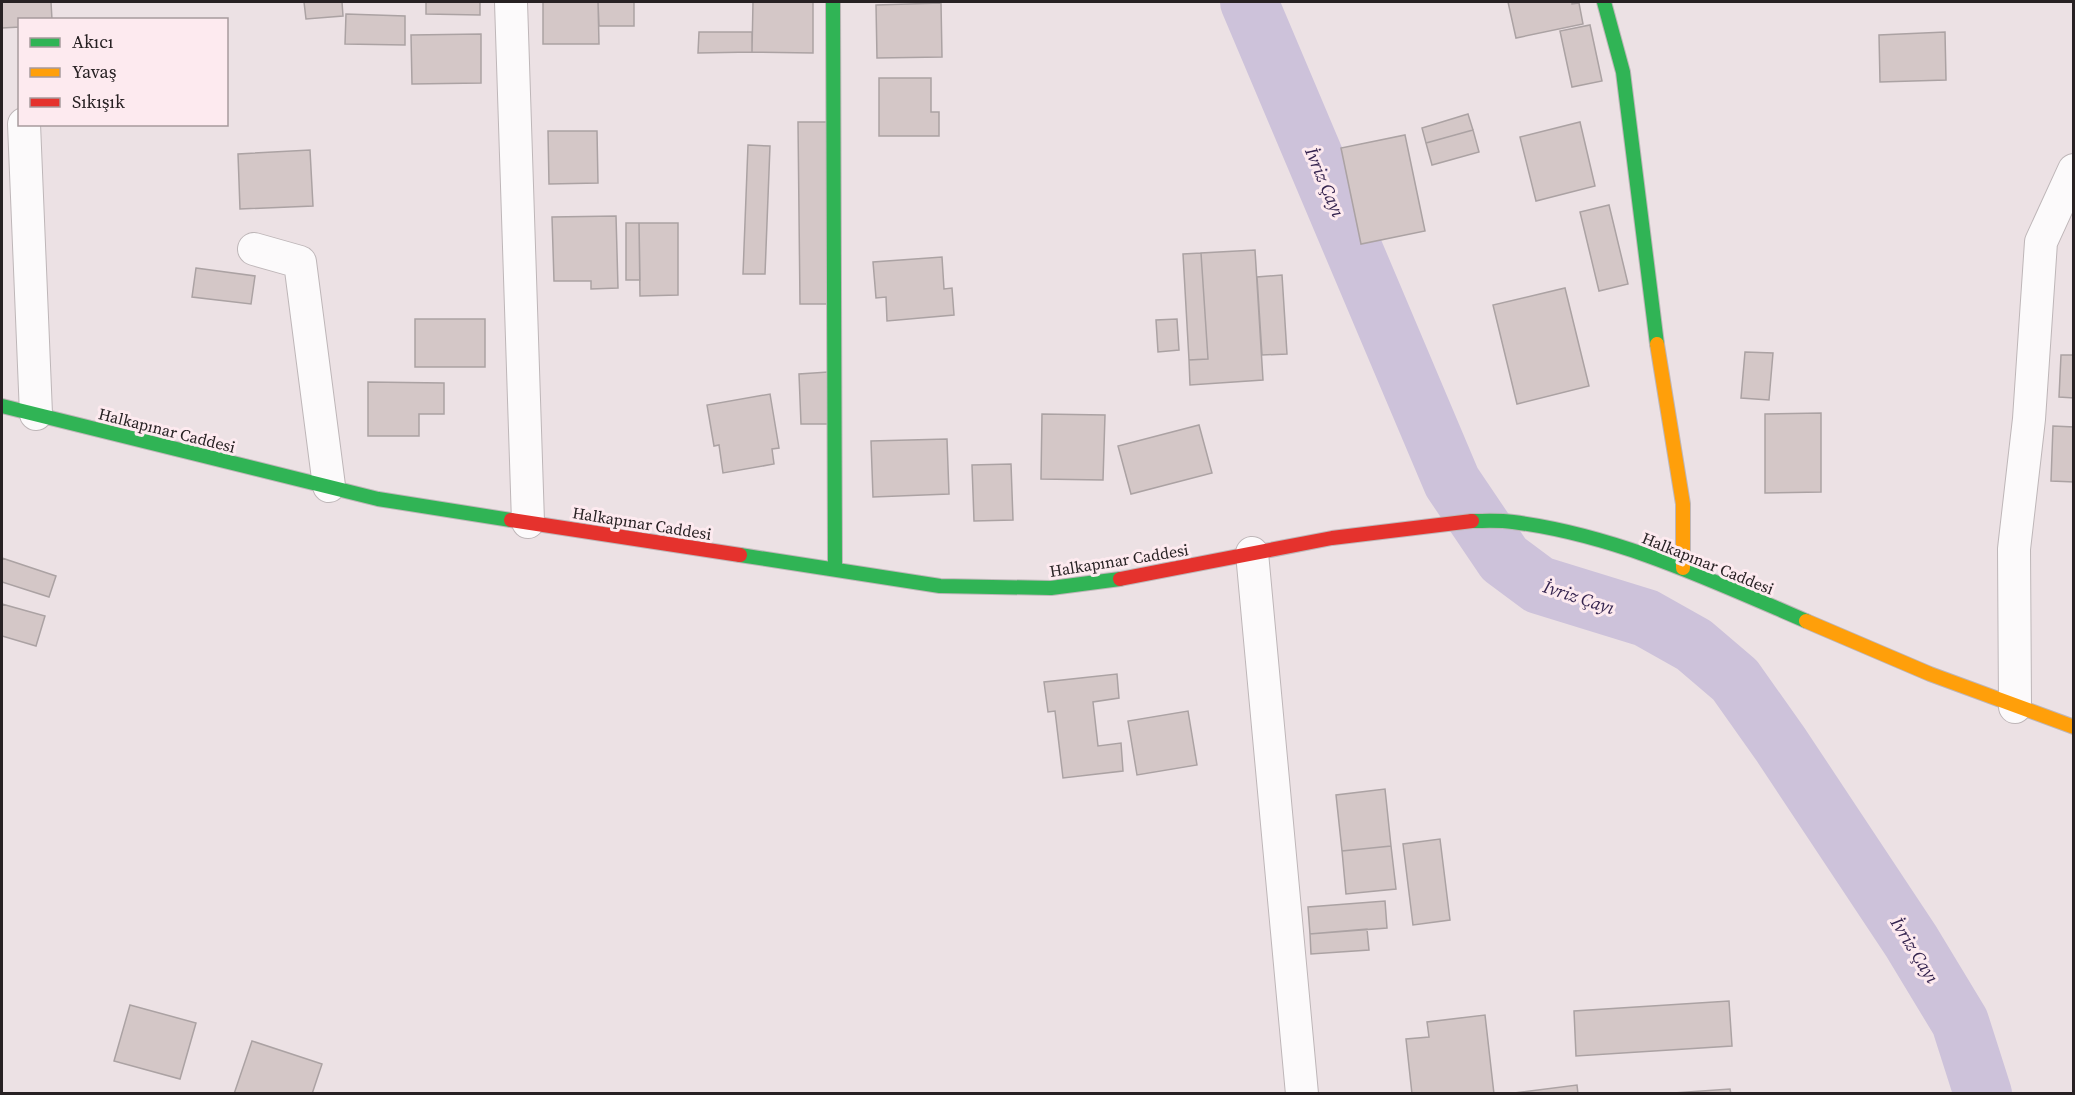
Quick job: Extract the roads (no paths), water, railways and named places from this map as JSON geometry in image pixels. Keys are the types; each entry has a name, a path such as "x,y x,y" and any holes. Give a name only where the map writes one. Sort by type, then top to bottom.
{"main road":[{"path":"833,2 835,569"},
{"path":"1604,2 1623,72 1658,356 1683,504 1683,568"},
{"name":"Halkapınar Caddesi","path":"2,406 378,498 940,586 1051,588 1122,579 1332,538 1471,521 1512,522 1629,549 1683,568 1930,674 2073,728"}],"street":[{"path":"511,2 528,522"},
{"path":"24,126 36,414"},
{"path":"2015,707 2014,549 2029,419 2040,242 2073,170"},
{"path":"254,249 300,262 329,486"},
{"path":"1252,553 1302,1094"}],"waterway":[{"name":"İvriz Çayı","path":"1249,2 1452,482 1504,559 1539,585 1646,618 1694,645 1735,680 1911,941 1960,1022 1983,1094"}]}
